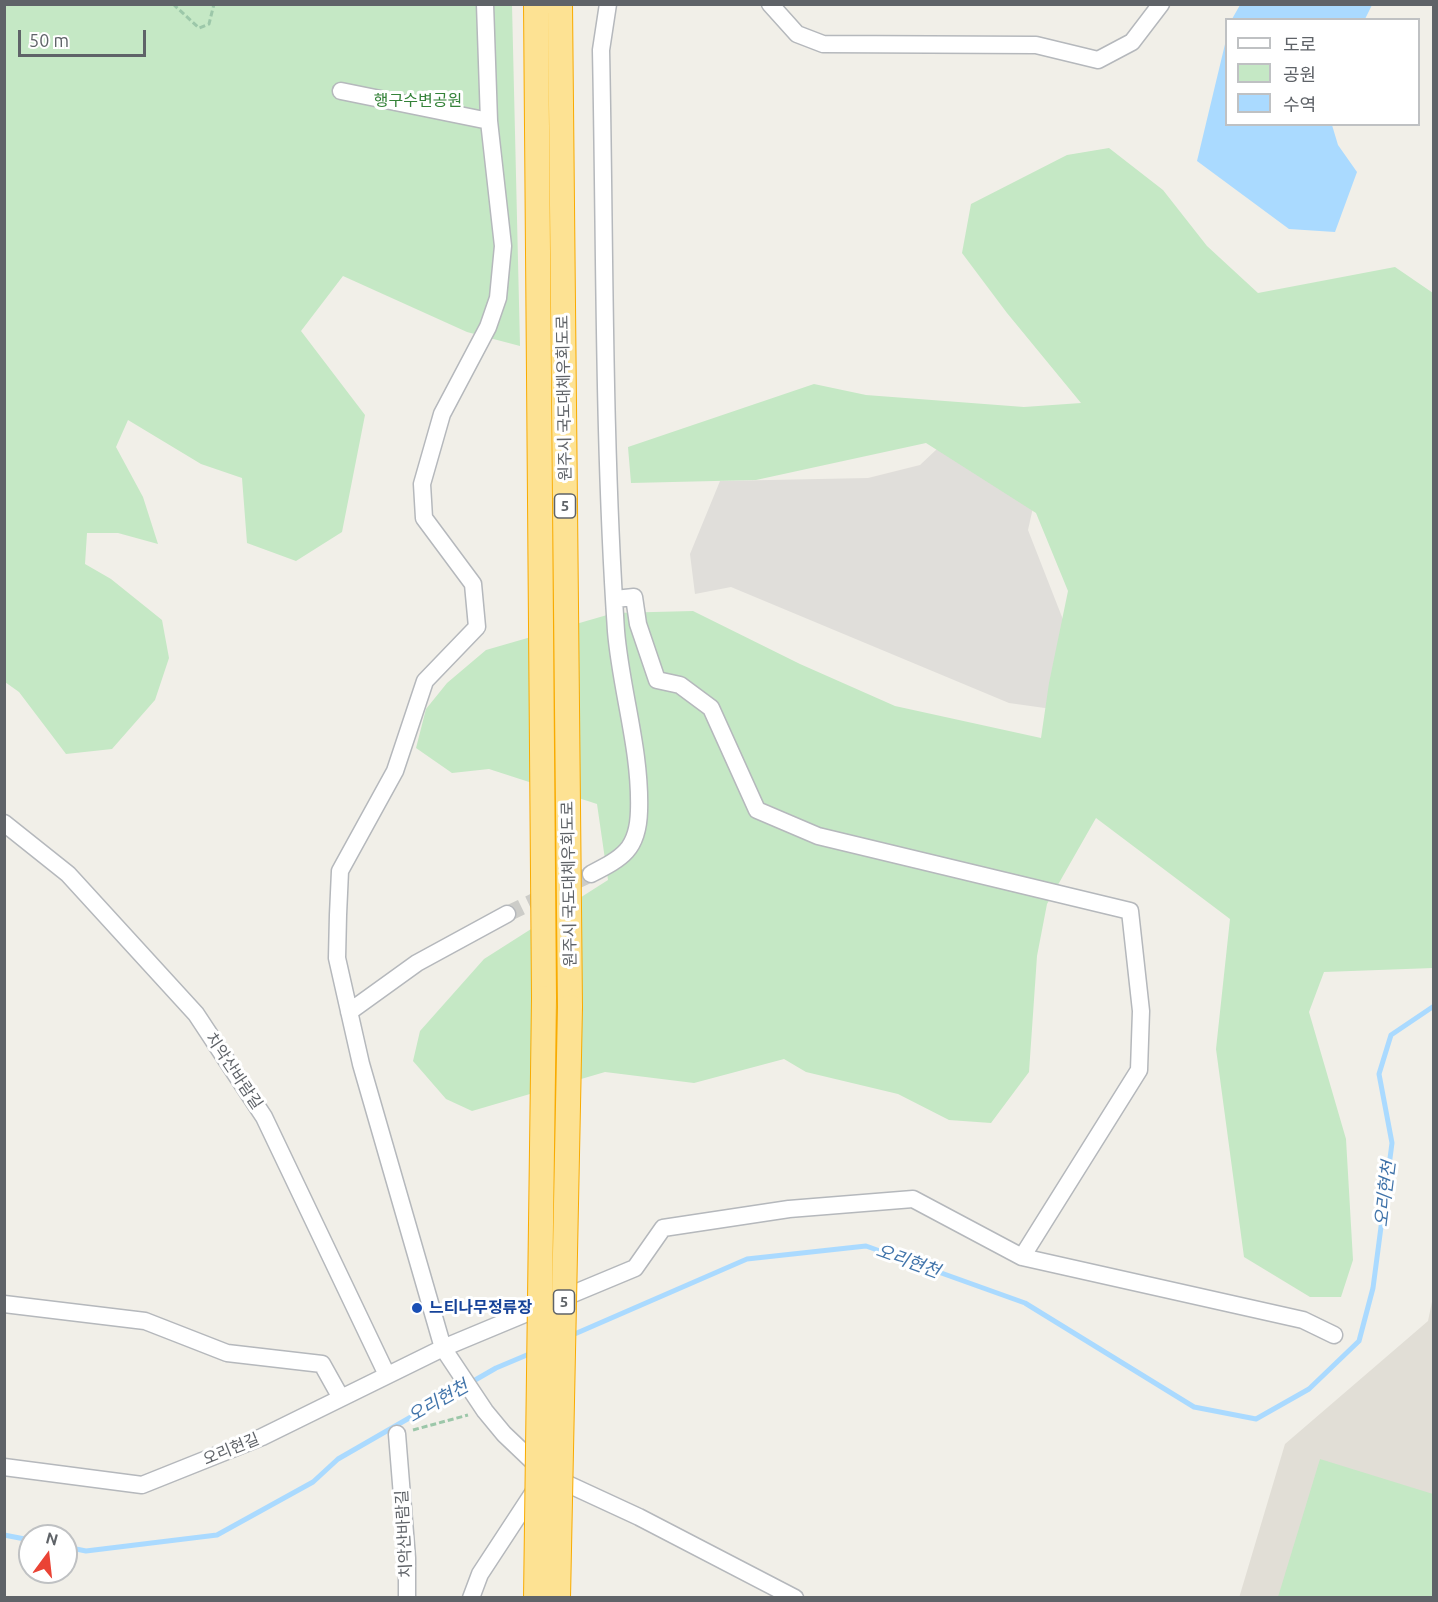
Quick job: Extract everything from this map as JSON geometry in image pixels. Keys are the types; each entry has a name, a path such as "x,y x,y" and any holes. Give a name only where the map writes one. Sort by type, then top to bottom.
{"highway":[{"name":"원주시 국도대체우회도로","path":"536,4 544,998 536,1598"},
{"name":"원주시 국도대체우회도로","path":"558,1598 570,1007 561,4"}],"street":[{"path":"485,4 489,121 503,246 498,298 488,327 442,414 422,484 424,518 472,584 477,627 425,681 395,771 340,871 337,958 361,1064 443,1348 483,1408 504,1434 546,1474 639,1517 795,1598"},
{"path":"591,874 623,858 633,843 639,812 633,734 616,633 608,435 601,50 609,4"},
{"path":"770,4 797,34 824,44 1036,45 1098,60 1132,42 1161,4"},
{"path":"342,92 489,121"},
{"path":"615,598 634,597 638,624 657,680 680,685 711,708 757,810 818,836 1130,911 1141,1011 1139,1070 1022,1257"},
{"name":"치악산바람길","path":"4,823 68,873 196,1014 264,1117 387,1375"},
{"path":"349,1012 417,963 507,914"},
{"name":"오리현길","path":"4,1467 142,1485 262,1437 443,1348 635,1268 663,1228 789,1209 913,1199 1022,1257 1303,1320 1334,1335"},
{"path":"4,1304 145,1321 227,1353 322,1364 341,1398"},
{"name":"치악산바람길","path":"397,1434 407,1558 406,1598"},
{"path":"471,1598 480,1574 546,1474"}],"path":[{"path":"173,4 199,28 209,24 214,4"},
{"path":"397,1434 483,1408"}],"shaded area":[{"path":"955,432 1036,494 1028,530 1078,658 1059,710 1009,703 731,587 695,594 690,554 720,481 868,478 920,465"},
{"path":"1433,1297 1433,1597 1239,1598 1285,1444 1428,1321"}],"green space":[{"name":"행구수변공원","path":"5,5 512,5 520,346 467,332 343,276 301,331 365,415 342,532 296,561 247,543 242,478 201,464 128,420 116,447 143,497 158,544 118,533 87,533 85,564 111,579 162,620 169,658 155,700 112,749 66,754 19,692 5,682"},
{"path":"1109,148 1163,190 1207,246 1258,293 1395,267 1433,293 1433,968 1324,972 1309,1012 1346,1139 1353,1260 1341,1297 1310,1297 1244,1257 1216,1049 1230,919 1096,818 1047,904 1037,956 1029,1072 991,1123 949,1120 898,1094 806,1072 784,1059 694,1083 605,1072 472,1111 446,1099 413,1061 420,1031 484,959 608,880 597,804 489,769 452,773 416,748 426,709 447,683 486,650 614,613 693,611 800,664 895,706 1041,738 1049,683 1068,591 1036,513 926,443 756,480 631,483 628,447 814,384 866,395 1024,407 1081,403 1007,313 962,253 971,204 1067,155"},
{"path":"1320,1459 1433,1494 1433,1597 1278,1597"}],"water":[{"path":"1240,4 1372,5 1366,18 1233,18"},
{"path":"1225,44 1225,126 1332,126 1338,145 1357,172 1335,232 1289,229 1197,161"}],"waterway":[{"name":"오리현천","path":"570,1336 747,1259 866,1246 1025,1303 1194,1407 1256,1419 1309,1389 1359,1341 1373,1288 1392,1143 1379,1074 1391,1035 1434,1006"},
{"name":"오리현천","path":"78,1549 86,1551 217,1535 313,1482 338,1459 496,1368 534,1352"},
{"name":"오리현천","path":"4,1535 18,1538"}],"tunnel":[{"path":"507,914 591,874"}],"place":[{"name":"느티나무정류장","path":"417,1308"}]}
